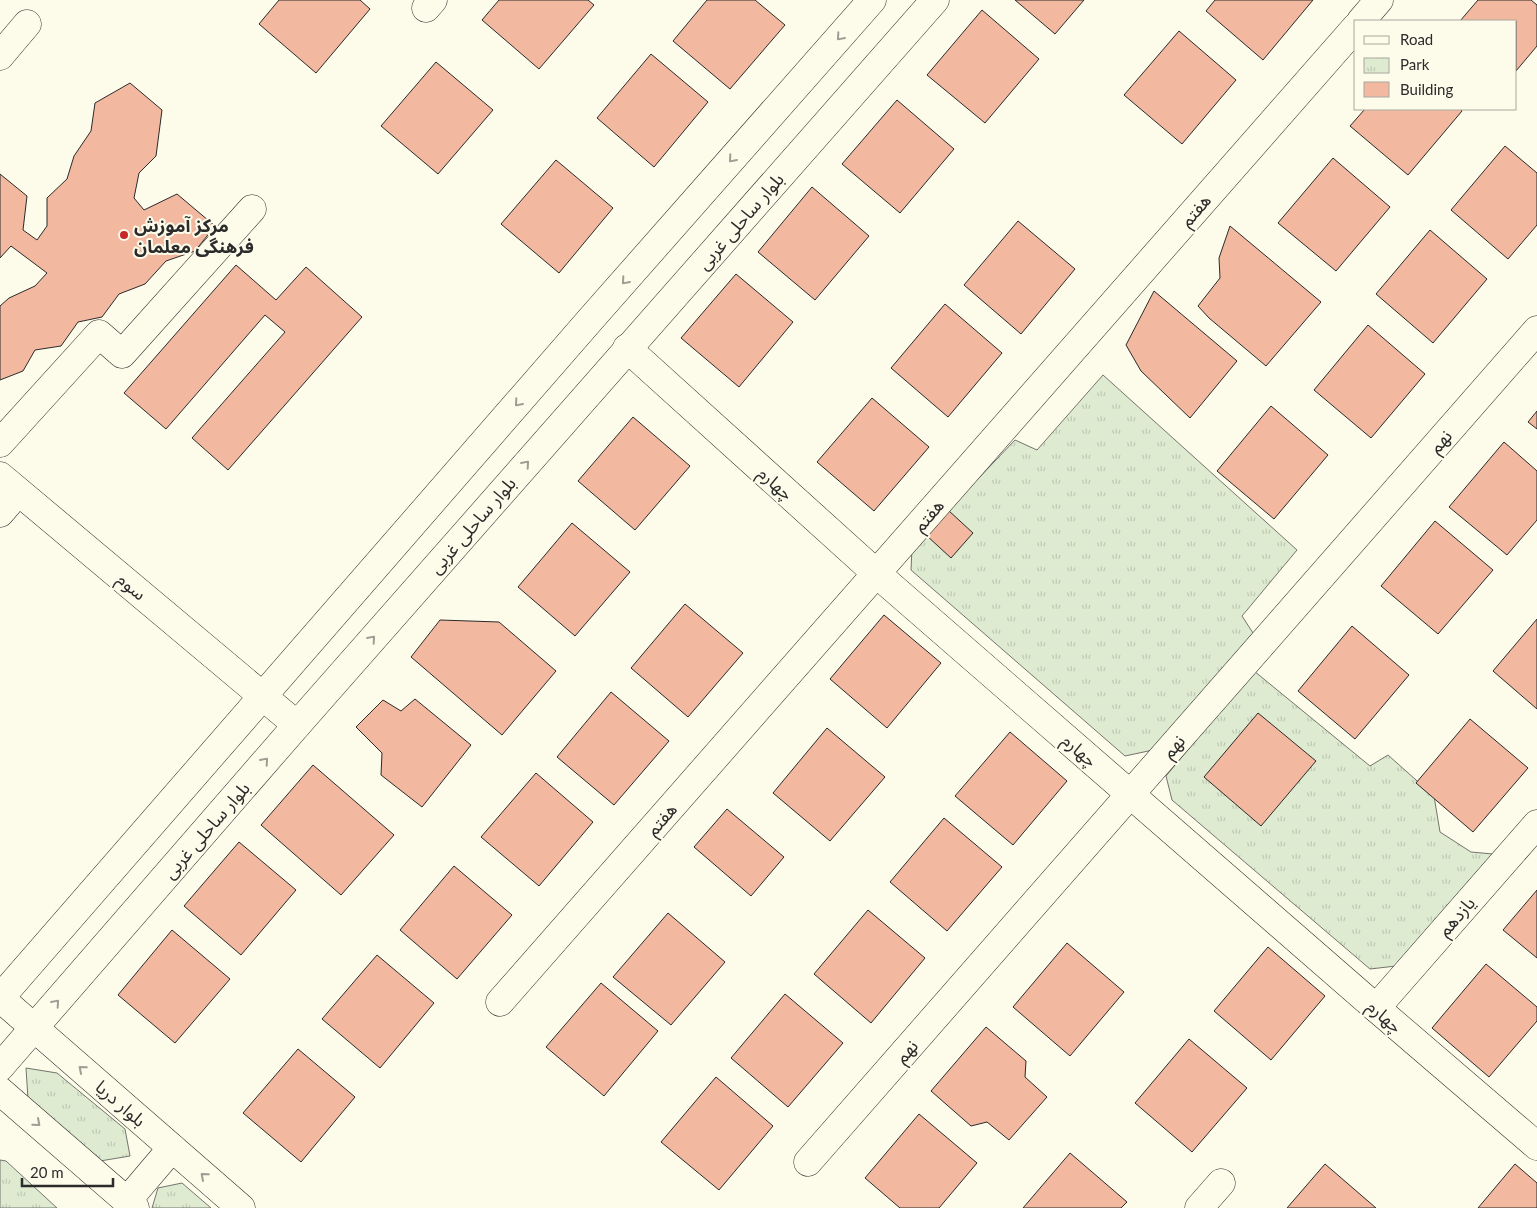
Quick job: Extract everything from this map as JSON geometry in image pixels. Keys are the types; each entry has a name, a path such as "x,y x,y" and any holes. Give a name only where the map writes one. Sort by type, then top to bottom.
{"street":[{"path":"0,998 584,327 872,0"},
{"name":"بلوار ساحلی غربی","path":"6,1060 627,348 935,0"},
{"path":"1362,20 1380,0"},
{"path":"0,56 27,24"},
{"name":"هفتم","path":"500,1002 1354,29"},
{"path":"0,443 99,334 122,354 252,209"},
{"name":"نهم","path":"808,1162 1537,330"},
{"name":"چهارم","path":"627,348 877,574 1537,1146"},
{"path":"0,513 9,484"},
{"name":"سوم","path":"9,484 264,695 297,725"},
{"name":"یازدهم","path":"1376,1008 1537,824"},
{"name":"بلوار دریا","path":"0,998 241,1208"},
{"path":"0,1091 131,1205 172,1148"},
{"path":"1199,1208 1221,1183"}],"green space":[{"path":"1103,375 1297,550 1242,616 1253,633 1153,750 1125,756 911,570 912,548 1015,440 1037,450"},
{"path":"1254,671 1370,766 1388,755 1434,796 1440,832 1471,852 1493,854 1396,966 1370,969 1172,800 1166,776"},
{"path":"26,1068 57,1073 125,1129 130,1156 100,1161 28,1099"},
{"path":"0,1160 6,1161 57,1208 0,1208"},
{"path":"182,1183 211,1208 152,1208 158,1188"}],"building":[{"path":"279,0 360,0 370,9 316,73 259,24"},
{"path":"499,0 588,0 594,5 539,69 482,20"},
{"path":"707,0 755,0 785,25 730,89 673,41"},
{"path":"1015,0 1084,0 1055,34"},
{"path":"1215,0 1313,0 1263,60 1206,11"},
{"path":"1478,0 1531,0 1537,5 1537,46 1517,70 1517,20 1461,20"},
{"path":"982,10 1039,59 985,123 927,75"},
{"path":"1179,31 1236,80 1182,144 1124,95"},
{"path":"651,54 708,102 654,167 597,118"},
{"path":"436,62 493,110 438,174 381,126"},
{"name":"مرکز آموزش فرهنگی معلمان","path":"130,83 162,110 156,156 139,173 134,198 144,210 177,194 215,226 195,251 166,261 145,284 119,294 102,317 78,322 61,346 35,350 23,371 0,380 0,306 9,298 35,286 47,273 11,246 0,258 0,174 27,196 23,230 37,240 47,226 47,198 67,179 74,156 91,131 95,103"},
{"path":"897,100 954,149 900,213 842,164"},
{"path":"1364,110 1462,111 1408,175 1350,126"},
{"path":"1505,146 1537,173 1537,225 1508,259 1451,210"},
{"path":"1333,158 1390,207 1336,271 1278,223"},
{"path":"556,160 613,208 559,273 501,224"},
{"path":"812,187 869,236 815,300 758,252"},
{"path":"1018,221 1075,269 1021,334 964,285"},
{"path":"1230,226 1321,302 1266,366 1209,318 1198,306 1220,278 1219,258"},
{"path":"1430,230 1487,279 1433,343 1376,294"},
{"path":"236,265 276,300 306,267 362,317 228,470 192,438 285,332 265,315 166,429 124,393"},
{"path":"736,274 793,322 739,387 681,338"},
{"path":"1154,291 1237,361 1190,418 1141,371 1126,345"},
{"path":"945,304 1002,353 948,417 891,368"},
{"path":"1368,325 1425,374 1371,438 1314,390"},
{"path":"872,398 929,447 874,511 817,462"},
{"path":"1271,406 1328,455 1274,519 1217,471"},
{"path":"1537,411 1537,429 1528,422"},
{"path":"633,417 690,466 635,530 578,481"},
{"path":"1504,442 1537,471 1537,520 1507,555 1449,507"},
{"path":"948,510 973,533 951,558 926,535"},
{"path":"1435,521 1493,570 1438,634 1381,586"},
{"path":"572,523 630,572 575,636 518,587"},
{"path":"685,604 743,653 688,717 631,668"},
{"path":"884,615 941,663 887,728 830,679"},
{"path":"1537,619 1537,709 1493,671"},
{"path":"440,620 499,622 556,671 502,735 411,657"},
{"path":"1352,626 1409,675 1355,739 1298,691"},
{"path":"611,692 669,741 614,805 557,757"},
{"path":"415,699 471,745 422,807 381,775 382,753 356,727 383,700 401,711"},
{"path":"1258,713 1316,761 1261,826 1204,777"},
{"path":"1470,719 1528,768 1473,832 1416,783"},
{"path":"827,728 885,777 830,841 773,793"},
{"path":"1010,732 1067,781 1013,845 955,796"},
{"path":"313,765 394,835 341,895 261,825"},
{"path":"536,773 593,822 539,886 481,837"},
{"path":"727,809 784,857 751,896 694,847"},
{"path":"944,818 1002,867 947,931 890,882"},
{"path":"239,842 296,890 241,955 184,906"},
{"path":"454,866 512,915 457,979 400,930"},
{"path":"1537,890 1537,958 1503,930"},
{"path":"868,910 925,958 871,1023 814,974"},
{"path":"668,913 725,962 671,1025 613,977"},
{"path":"172,930 230,979 175,1043 118,995"},
{"path":"1067,943 1124,992 1070,1056 1013,1007"},
{"path":"1268,947 1325,996 1271,1060 1214,1011"},
{"path":"377,955 434,1003 380,1068 322,1019"},
{"path":"1486,964 1537,1007 1537,1021 1489,1077 1432,1028"},
{"path":"601,983 658,1031 604,1096 546,1047"},
{"path":"785,994 843,1043 788,1107 731,1058"},
{"path":"986,1027 1026,1061 1025,1077 1047,1097 1009,1140 987,1122 971,1126 931,1091"},
{"path":"1189,1039 1247,1088 1192,1152 1135,1103"},
{"path":"298,1049 355,1097 301,1162 243,1113"},
{"path":"716,1077 773,1126 719,1190 661,1142"},
{"path":"919,1114 977,1163 939,1208 900,1208 865,1178"},
{"path":"1070,1153 1127,1202 1121,1208 1023,1208"},
{"path":"1325,1164 1376,1208 1287,1208"},
{"path":"1515,1164 1537,1183 1537,1208 1478,1208"}],"place":[{"name":"مرکز آموزش فرهنگی معلمان","path":"124,235"}]}
